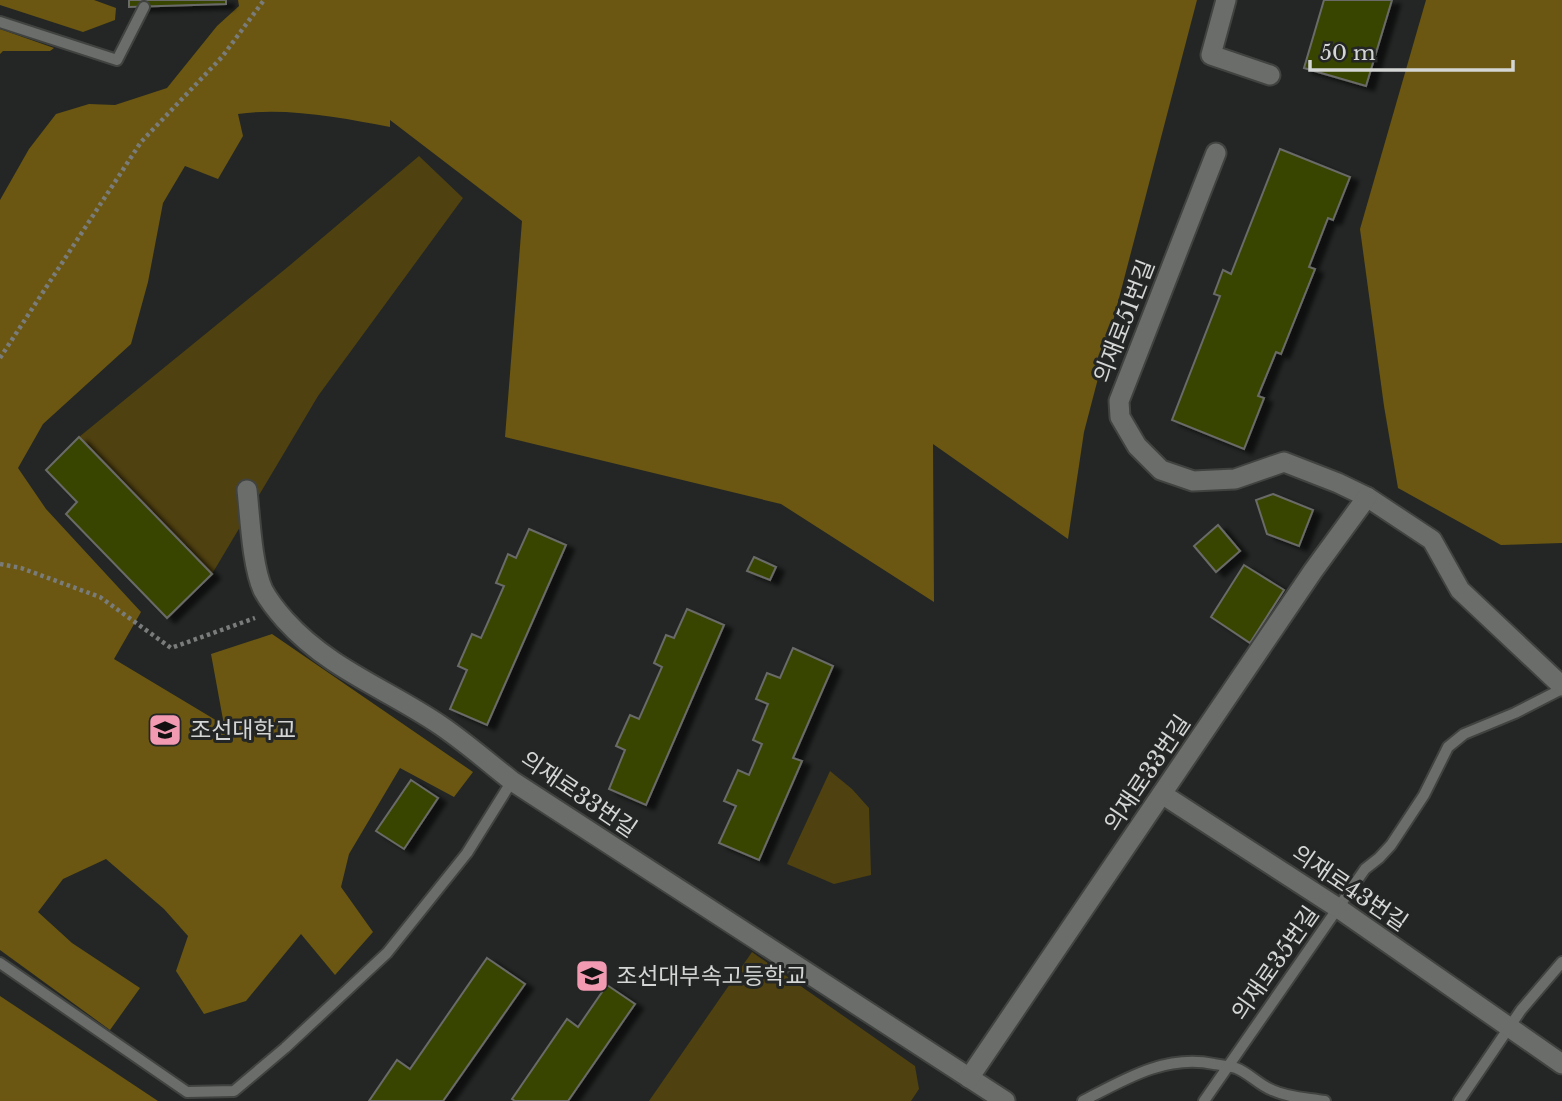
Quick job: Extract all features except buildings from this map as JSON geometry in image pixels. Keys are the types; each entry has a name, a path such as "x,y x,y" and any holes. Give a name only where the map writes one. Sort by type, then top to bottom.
{"street":[{"path":"1226,0 1211,55 1270,75"},
{"name":"의재로51번길","path":"1216,153 1119,401 1120,417 1138,446 1161,470 1193,481 1235,480 1284,463 1367,497 1432,540 1460,590 1562,687"},
{"name":"의재로33번길","path":"247,490 258,573 263,590 298,635 323,656 439,725 512,781 1004,1101"},
{"name":"의재로33번길","path":"969,1078 1313,571 1367,497"},
{"name":"의재로43번길","path":"1162,794 1338,908 1562,1064"}],"lane":[{"path":"0,22 117,60 144,7"},
{"name":"의재로35번길","path":"1203,1101 1365,869 1379,858 1398,835 1424,795 1448,747 1464,734 1515,713 1562,687"},
{"path":"0,963 187,1092 234,1091 285,1048 387,953 467,853 512,781"},
{"path":"1459,1101 1521,1010 1562,962"},
{"path":"1083,1101 1153,1067 1201,1061 1236,1068 1271,1090 1325,1101"}],"path":[{"path":"0,358 141,142 222,57 264,0"},
{"path":"0,564 21,568 100,597 171,648 276,610"}],"shaded area":[{"path":"0,0 94,0 116,8 115,20 83,32 0,5"},
{"path":"238,0 1197,0 1084,432 1068,539 933,444 934,602 781,504 505,437 522,221 390,120 390,127 295,113 238,114 243,136 218,179 185,166 163,203 148,282 131,344 43,424 18,468 46,509 141,612 114,659 224,725 211,654 272,634 473,772 454,797 400,768 349,854 341,887 373,932 335,975 301,934 246,1001 204,1014 176,971 188,936 164,909 106,859 63,879 38,912 72,943 140,988 110,1030 0,950 0,200 29,149 56,114 89,104 115,105 167,88 217,26 239,6"},
{"path":"1426,0 1562,0 1562,543 1501,545 1398,488 1360,229"},
{"path":"0,29 54,48 50,51 3,51 0,54"},
{"path":"419,156 463,198 318,396 212,574 79,437"},
{"path":"830,771 869,808 871,875 834,884 787,864"},
{"path":"752,952 915,1066 919,1089 911,1101 649,1101"},
{"path":"0,996 158,1101 0,1101"}],"place":[{"name":"조선대학교","path":"165,730"},
{"name":"조선대부속고등학교","path":"592,976"}]}
